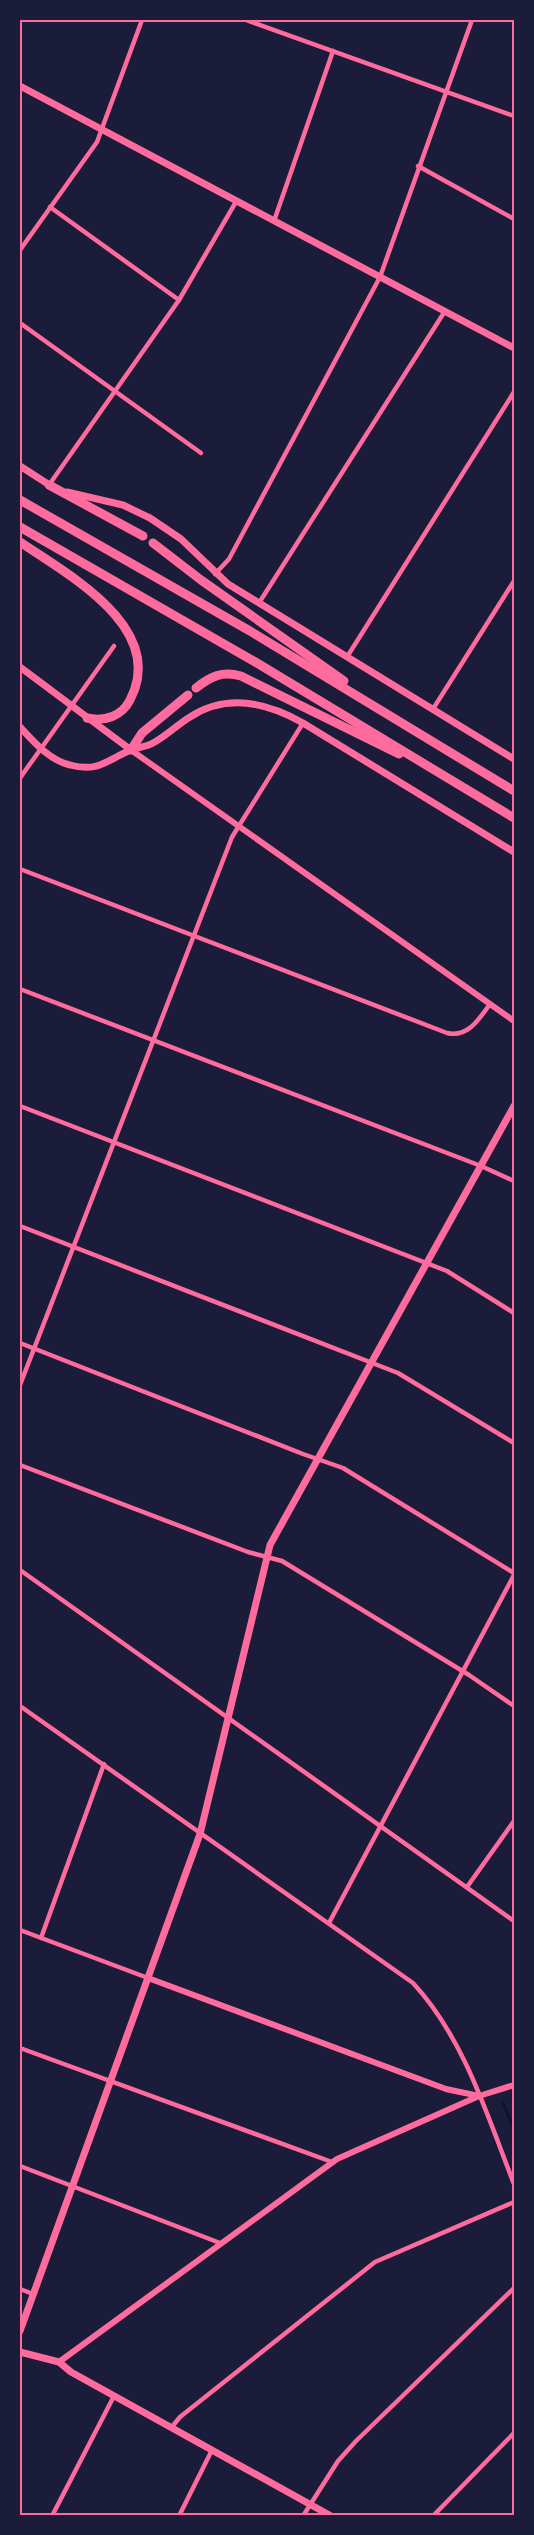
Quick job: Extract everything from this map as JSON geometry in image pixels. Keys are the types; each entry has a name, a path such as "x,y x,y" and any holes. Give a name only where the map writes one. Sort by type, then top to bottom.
{"highway":[{"path":"49,485 143,536"},
{"path":"20,500 250,631 514,791"},
{"path":"20,527 257,663 514,818"},
{"path":"20,542 94,594 119,620 132,640 137,669 134,692 129,703 113,717 97,720 87,718"},
{"path":"153,543 201,580 402,722"},
{"path":"196,688 216,675 241,676 466,788"},
{"path":"130,750 142,733 188,695"}],"main road":[{"path":"20,86 514,348"},
{"path":"20,466 49,485 123,505 150,518 181,539 215,574 514,759"},
{"path":"20,667 130,750"},
{"path":"20,727 41,748 61,762 79,767 109,762 130,750 153,743 195,714 223,704 264,705 303,723 514,852"},
{"path":"20,2331 200,1834 273,1539 514,1106"},
{"path":"20,2352 59,2361 71,2372 331,2516"}],"street":[{"path":"20,248 93,147 102,130 142,20"},
{"path":"246,20 514,116"},
{"path":"215,574 229,559 380,277 472,20"},
{"path":"274,221 333,51"},
{"path":"418,166 514,219"},
{"path":"49,485 180,300 237,200"},
{"path":"50,207 180,300"},
{"path":"259,603 445,311"},
{"path":"20,323 201,453"},
{"path":"347,657 514,392"},
{"path":"433,709 514,581"},
{"path":"20,778 114,646"},
{"path":"20,1385 232,837 303,723"},
{"path":"130,750 239,825 514,1022"},
{"path":"20,869 447,1033 457,1034 467,1031 490,1004"},
{"path":"20,989 481,1166 514,1181"},
{"path":"20,1106 451,1273 514,1313"},
{"path":"20,1226 372,1362 408,1378 514,1443"},
{"path":"20,1343 343,1468 514,1574 329,1923"},
{"path":"20,1465 248,1552 288,1564 463,1671 514,1706"},
{"path":"20,1570 514,1921"},
{"path":"20,1706 413,1983 429,2000 455,2042 480,2096 514,2184"},
{"path":"41,1938 104,1764"},
{"path":"467,1887 514,1821"},
{"path":"20,1930 446,2089 480,2096"},
{"path":"20,2048 332,2162"},
{"path":"59,2361 332,2162 480,2096 514,2085"},
{"path":"20,2166 220,2243"},
{"path":"171,2428 180,2417 375,2262 514,2202"},
{"path":"303,2516 309,2503 338,2461 356,2441 514,2288"},
{"path":"20,2289 33,2294"},
{"path":"52,2516 114,2396"},
{"path":"433,2516 514,2433"},
{"path":"179,2516 212,2450"}],"waterway":[{"path":"503,2103 514,2129"}]}
